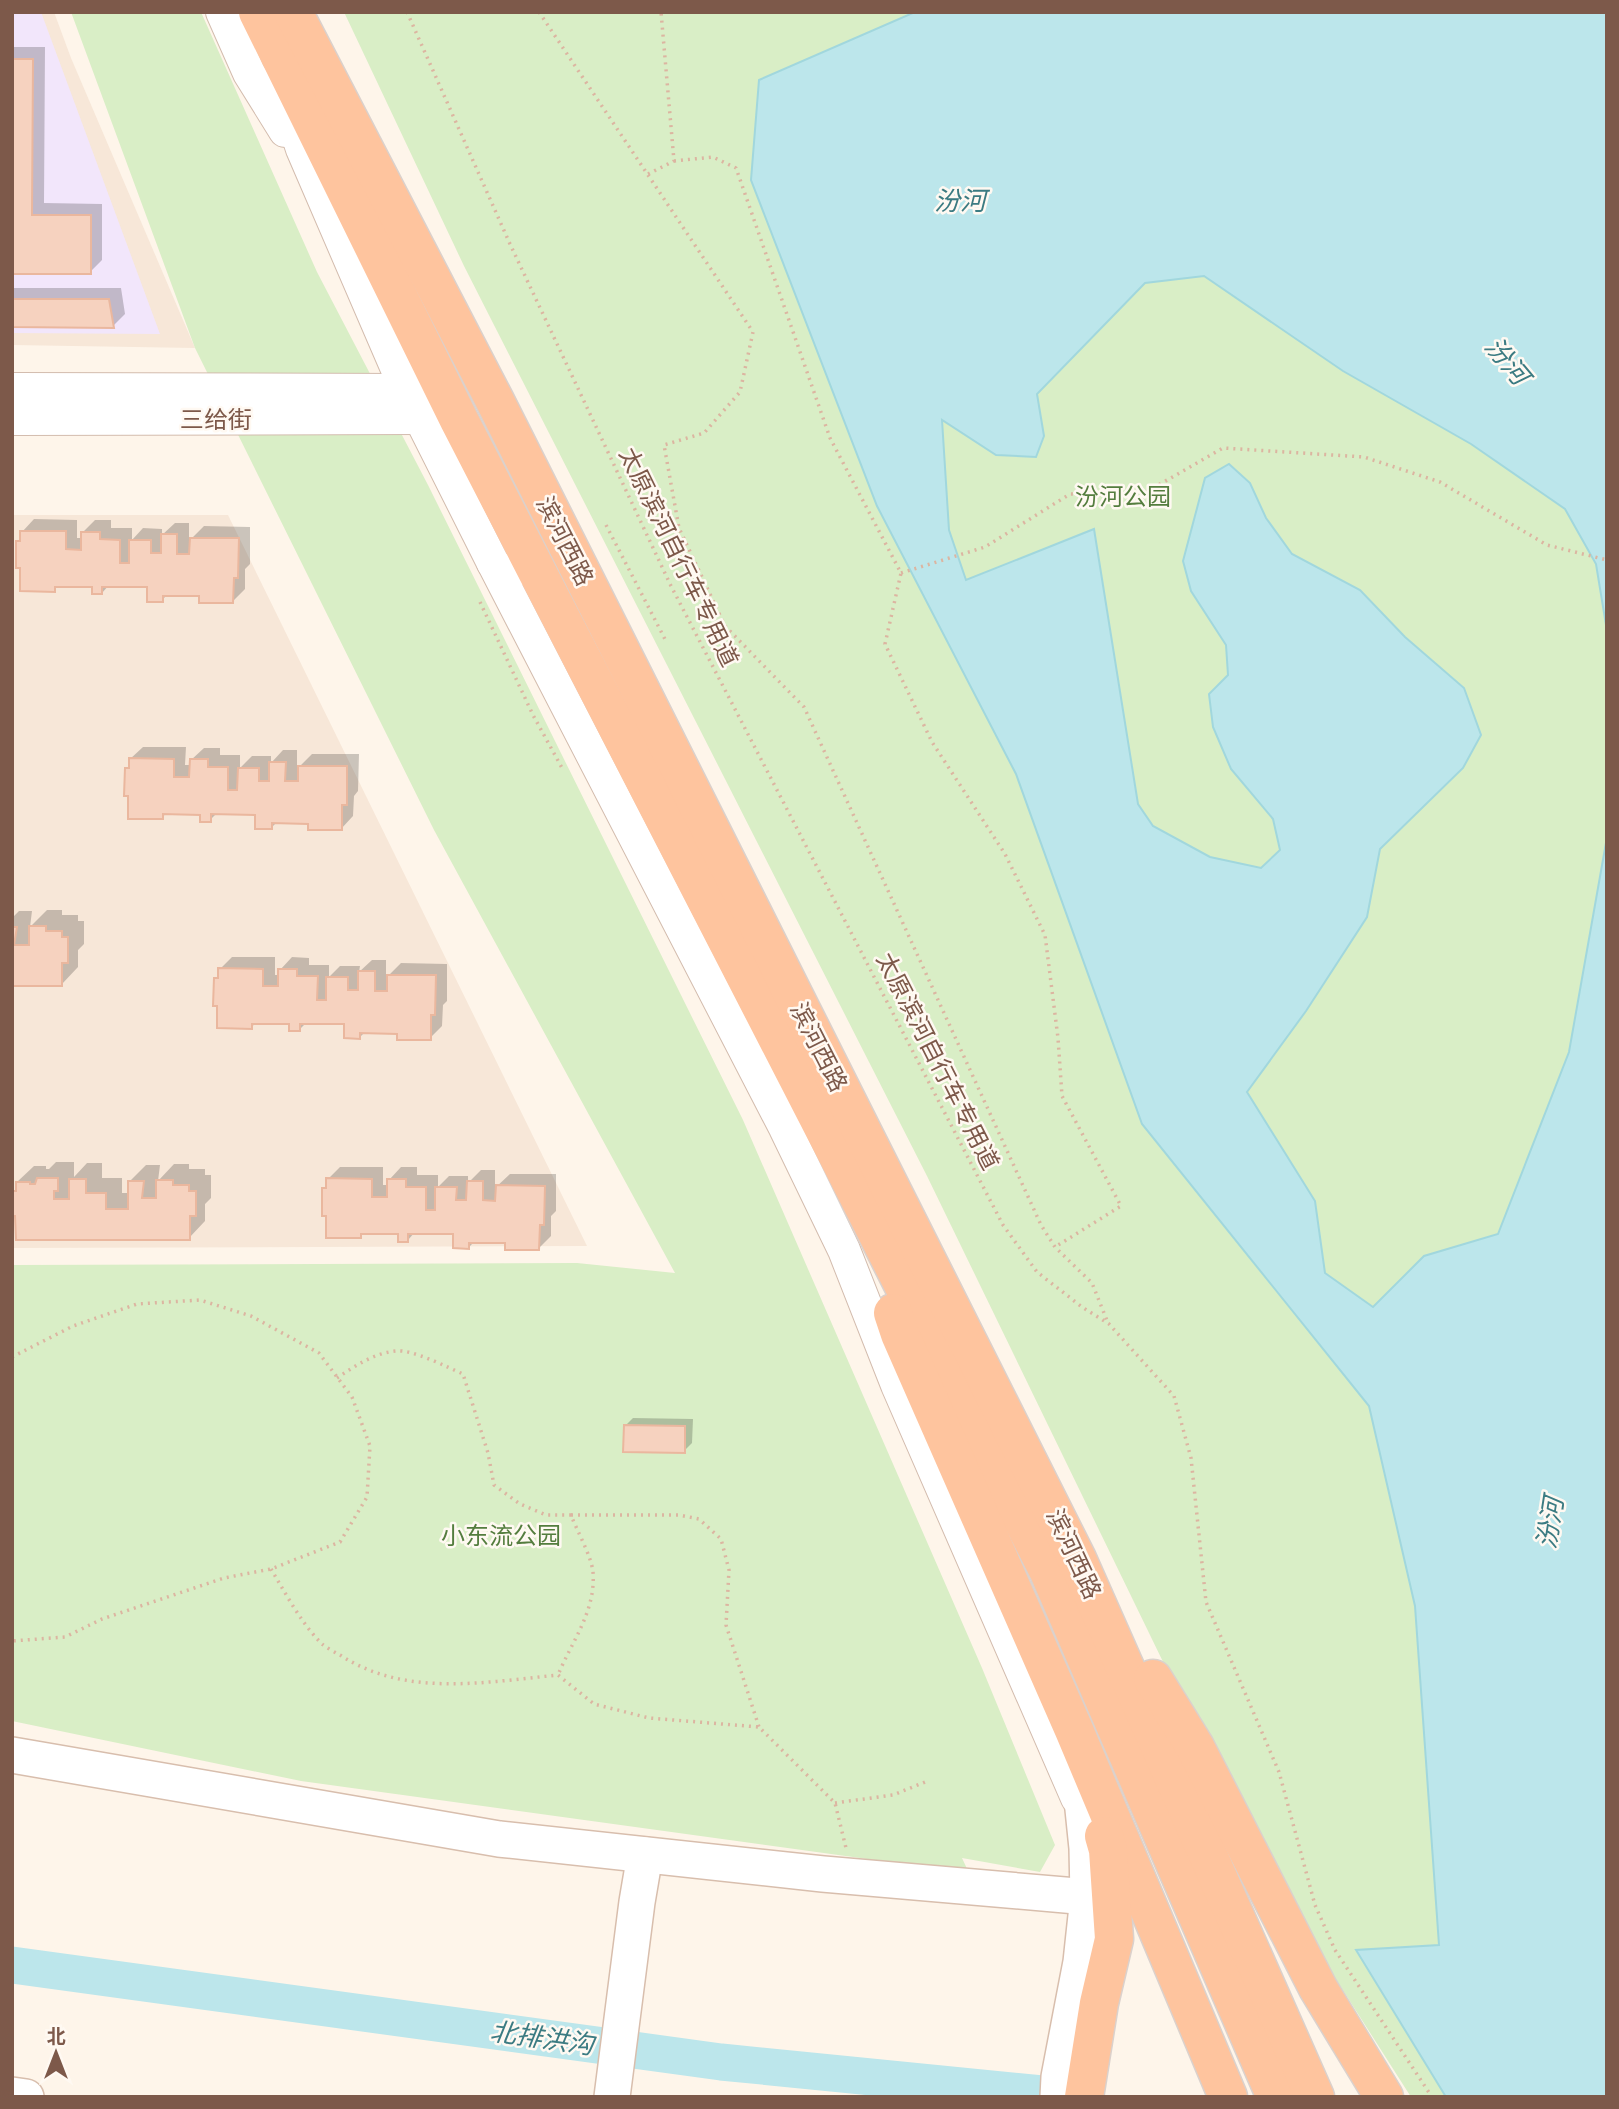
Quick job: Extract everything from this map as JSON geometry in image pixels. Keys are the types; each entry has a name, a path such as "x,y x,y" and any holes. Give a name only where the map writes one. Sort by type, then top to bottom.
{"highway":[{"name":"滨河西路","path":"257,12 459,420 1049,1572 1276,2097"},
{"name":"滨河西路","path":"293,12 495,401 1077,1559 1315,2097"},
{"path":"841,1162 900,1334 1074,1730 1228,2097"},
{"path":"1077,1559 1195,1747 1318,1988 1384,2097"},
{"path":"1074,1730 1108,1850 1099,1939 1099,2003 1084,2097"}],"main road":[{"path":"1058,2097 1059,2077 1081,1962 1099,1939 1088,1897 1087,1848 1074,1730"},
{"path":"12,1737 48,1743 214,1789"},
{"path":"12,1755 499,1839 823,1874 1088,1897"},
{"path":"612,2097 645,1854"},
{"path":"12,2095 26,2097"}],"street":[{"path":"222,12 249,73 316,182"},
{"path":"257,12 302,149 406,390 785,1128 844,1250 897,1385 1083,1813"},
{"name":"三给街","path":"12,389 406,390"},
{"name":"三给街","path":"12,419 420,418"},
{"path":"493,563 576,647"},
{"path":"844,1250 900,1334"}],"path":[{"name":"太原滨河自行车专用道","path":"407,12 510,244 671,586 1003,1225 1037,1272 1109,1324 1174,1396 1191,1458 1206,1602 1279,1772 1315,1905 1335,1950 1432,2097"},
{"path":"539,12 753,332 740,391 704,433 664,444 679,528 725,626 804,706 1035,1213 1055,1247 1092,1283 1109,1324"},
{"path":"661,12 674,161"},
{"path":"648,174 674,161 713,157 736,168 830,438 901,573 885,643 932,742 1005,854 1045,935 1058,1038 1062,1096 1121,1206 1055,1247"},
{"path":"901,573 985,547 1070,494 1141,495 1223,448 1364,457 1440,482 1547,545 1602,561 1607,560"},
{"path":"606,525 667,643"},
{"path":"480,602 533,715 562,768"},
{"path":"12,1357 73,1326 137,1304 200,1300 251,1316 319,1353 352,1397 370,1446 367,1497 340,1542 271,1569 223,1578 102,1619 65,1637 12,1641"},
{"path":"337,1378 370,1358 398,1350 432,1359 463,1374 481,1430 494,1485 520,1504 546,1515 679,1515 699,1519 721,1539 729,1570 726,1625 759,1727 835,1803 848,1857"},
{"path":"558,1675 584,1624 590,1602 593,1570 571,1515"},
{"path":"271,1569 297,1613 323,1644 359,1668 388,1678 444,1685 558,1675 594,1704 649,1718 759,1727"},
{"path":"835,1803 893,1795 925,1782"}],"shaded area":[{"path":"12,12 54,12 71,58 195,348 12,345"},
{"path":"12,12 41,12 160,334 12,333"},
{"path":"12,515 228,515 587,1246 12,1248"}],"green space":[{"name":"小东流公园","path":"71,12 201,12 317,272 428,485 743,1120 982,1668 1055,1845 1040,1872 962,1858 969,1873 301,1781 12,1721 12,1265 577,1263 675,1273 434,830 195,348"},
{"name":"汾河公园","path":"344,12 1607,12 1607,2097 1411,2097 1316,1948 1167,1670 927,1176 464,266"}],"water":[{"name":"汾河","path":"915,12 1607,12 1607,631 1596,564 1565,509 1471,444 1343,371 1204,276 1145,283 1037,394 1044,436 1036,457 996,455 942,420 949,530 966,580 1094,529 1138,804 1153,826 1210,857 1261,868 1280,850 1273,819 1231,769 1213,727 1209,694 1228,675 1226,645 1191,591 1183,561 1205,478 1229,464 1250,483 1266,518 1292,554 1360,590 1405,637 1464,688 1481,735 1463,768 1380,849 1367,917 1306,1011 1247,1092 1315,1201 1325,1273 1373,1307 1424,1256 1498,1234 1569,1052 1607,837 1607,2097 1446,2097 1356,1950 1439,1945 1415,1606 1369,1406 1142,1124 1016,774 877,506 751,180 759,80"}],"building":[{"path":"12,59 33,59 32,215 91,215 91,274 12,274"},
{"path":"12,299 109,299 114,328 12,327"},
{"path":"20,531 66,531 66,549 81,550 81,532 100,532 100,539 120,540 120,563 129,563 129,540 151,540 151,553 161,553 161,534 177,534 177,554 189,554 190,538 239,538 238,578 234,578 233,603 199,603 199,596 163,596 163,602 147,602 147,587 102,587 102,594 92,594 92,587 55,587 55,592 20,591 20,568 16,568 16,541 20,541"},
{"path":"129,758 174,759 174,777 189,777 190,759 208,759 208,767 228,767 228,790 237,790 238,768 259,768 259,781 269,781 269,762 286,762 285,781 298,781 298,766 347,766 347,805 342,805 342,830 308,830 308,824 272,823 272,829 255,829 255,815 211,814 211,822 200,822 200,815 163,814 163,819 128,819 128,796 124,796 125,768 129,768"},
{"path":"29,926 46,926 46,931 62,931 62,937 68,937 68,963 62,963 62,986 12,986 12,927 17,927 14,945 29,945"},
{"path":"218,968 263,969 263,986 278,986 278,969 297,969 297,976 318,976 317,1000 326,1000 326,977 348,977 348,990 358,990 358,971 375,971 375,991 387,991 387,975 436,975 431,1040 397,1040 397,1034 360,1033 360,1039 344,1038 344,1024 300,1024 300,1031 289,1031 289,1024 252,1024 252,1029 217,1028 217,1006 213,1006 214,978 218,978"},
{"path":"37,1178 58,1178 58,1191 54,1191 54,1199 69,1199 69,1179 86,1179 86,1193 106,1193 106,1209 128,1209 128,1181 144,1181 142,1198 156,1198 156,1180 173,1180 173,1185 189,1185 189,1191 196,1191 196,1216 190,1216 190,1240 16,1240 12,1191 16,1191 16,1182 35,1184"},
{"path":"326,1178 372,1179 372,1197 387,1197 387,1179 406,1179 406,1187 426,1187 426,1210 435,1210 435,1187 457,1187 456,1200 466,1200 467,1181 483,1181 483,1200 495,1201 496,1185 545,1186 544,1225 540,1225 539,1250 505,1250 505,1243 469,1243 469,1249 453,1248 453,1234 408,1234 408,1242 398,1242 398,1234 326,1238 326,1216 322,1216 322,1188 326,1188"},
{"path":"624,1425 685,1426 685,1453 623,1452"}],"waterway":[{"name":"北排洪沟","path":"12,1965 721,2062 1073,2097"}]}
